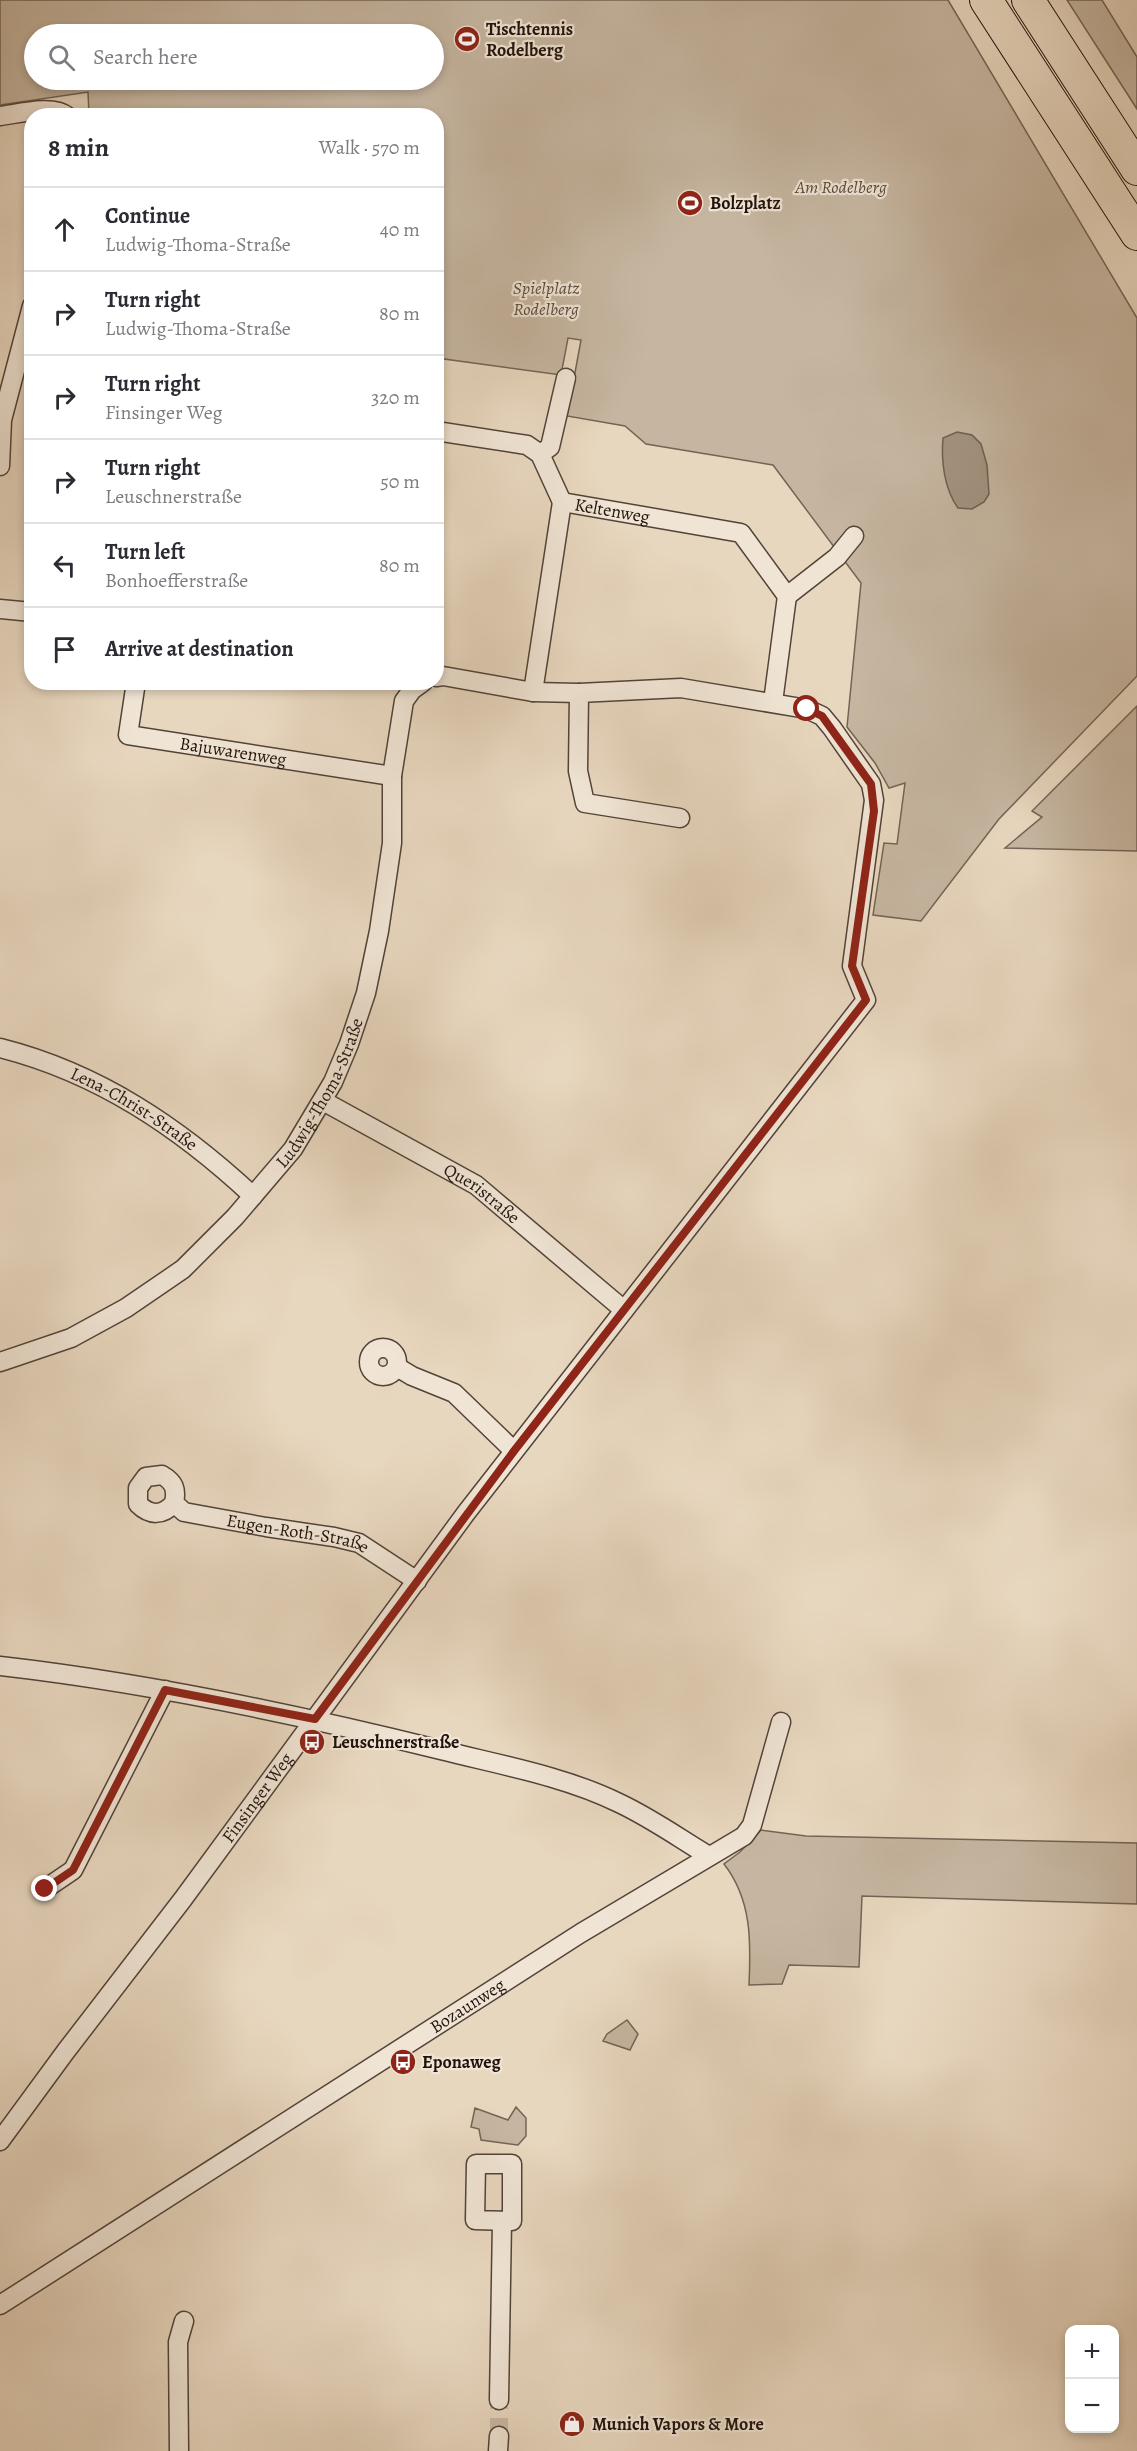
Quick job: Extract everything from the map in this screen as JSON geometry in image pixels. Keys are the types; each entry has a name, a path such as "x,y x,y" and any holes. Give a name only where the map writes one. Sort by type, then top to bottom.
{"highway":[{"path":"986,0 1137,234"},
{"path":"1028,0 1137,169"}],"street":[{"path":"0,116 24,113"},
{"path":"0,466 2,420 24,336"},
{"path":"540,454 550,447 567,378"},
{"path":"444,432 527,445 540,454 562,502"},
{"name":"Keltenweg","path":"533,692 562,502 741,533 787,596"},
{"path":"444,676 533,692 579,693 681,688 773,702 787,596 837,557 854,536"},
{"path":"0,609 24,611"},
{"name":"Bajuwarenweg","path":"135,690 128,735 392,776"},
{"name":"Ludwig-Thoma-Straße","path":"0,1362 71,1338 126,1308 183,1269 253,1196 294,1149 323,1101 349,1044 368,982 379,931 392,843 392,776 404,701 409,690"},
{"path":"579,693 578,771 585,803 680,818"},
{"name":"Finsinger Weg","path":"0,2141 183,1899 514,1451 866,1000 852,966 874,811 871,784 822,716 807,709 773,702"},
{"name":"Lena-Christ-Straße","path":"0,1048 72,1072 134,1103 201,1150 253,1196"},
{"name":"Queristraße","path":"323,1101 476,1185 624,1310"},
{"path":"397,1367 412,1376 454,1393 514,1451"},
{"name":"Eugen-Roth-Straße","path":"174,1503 184,1512 359,1543 417,1581"},
{"path":"0,1666 165,1690 315,1719 574,1785 618,1802 653,1820 709,1856"},
{"path":"45,1889 73,1870 165,1690"},
{"name":"Bozaunweg","path":"0,2305 581,1933 735,1842 753,1826 781,1722"},
{"path":"499,2400 502,2221"},
{"path":"179,2451 178,2342 184,2321"}],"green space":[{"name":"Am Rodelberg","path":"0,0 948,0 1137,318 1137,676 999,819 921,921 873,915 884,843 897,844 905,783 889,788 875,763 847,727 861,583 773,465 646,444 625,426 567,416 581,340 568,338 561,375 444,359 444,108 89,108 88,92 0,105"},
{"path":"1067,0 1102,0 1137,57 1137,109"},
{"path":"1137,706 1137,851 1005,848 1042,817 1032,811"},
{"path":"761,1830 806,1836 1137,1843 1137,1904 862,1896 859,1967 789,1965 782,1984 749,1985 750,1953 745,1907 740,1892 724,1864 740,1852"},
{"path":"627,2020 638,2034 630,2050 603,2041 607,2034"},
{"path":"516,2107 526,2118 526,2136 518,2145 481,2140 479,2129 471,2127 475,2108 508,2120"}],"shaded area":[{"path":"957,432 972,435 981,444 987,465 989,494 984,502 972,509 958,508 949,492 944,474 943,438"}],"tunnel":[{"path":"499,2400 499,2436"}],"place":[{"name":"Tischtennis Rodelberg","path":"467,39"},
{"name":"Bolzplatz","path":"690,203"},
{"name":"Leuschnerstraße","path":"312,1742"},
{"name":"Eponaweg","path":"403,2062"},
{"name":"Munich Vapors & More","path":"572,2424"}],"route":[{"path":"45,1889 73,1870 119,1784 165,1690 315,1719 466,1513 866,1000 852,966 874,811 871,784 822,716 807,709"}],"park label":[{"name":"Spielplatz Rodelberg","path":"546,298"}]}
